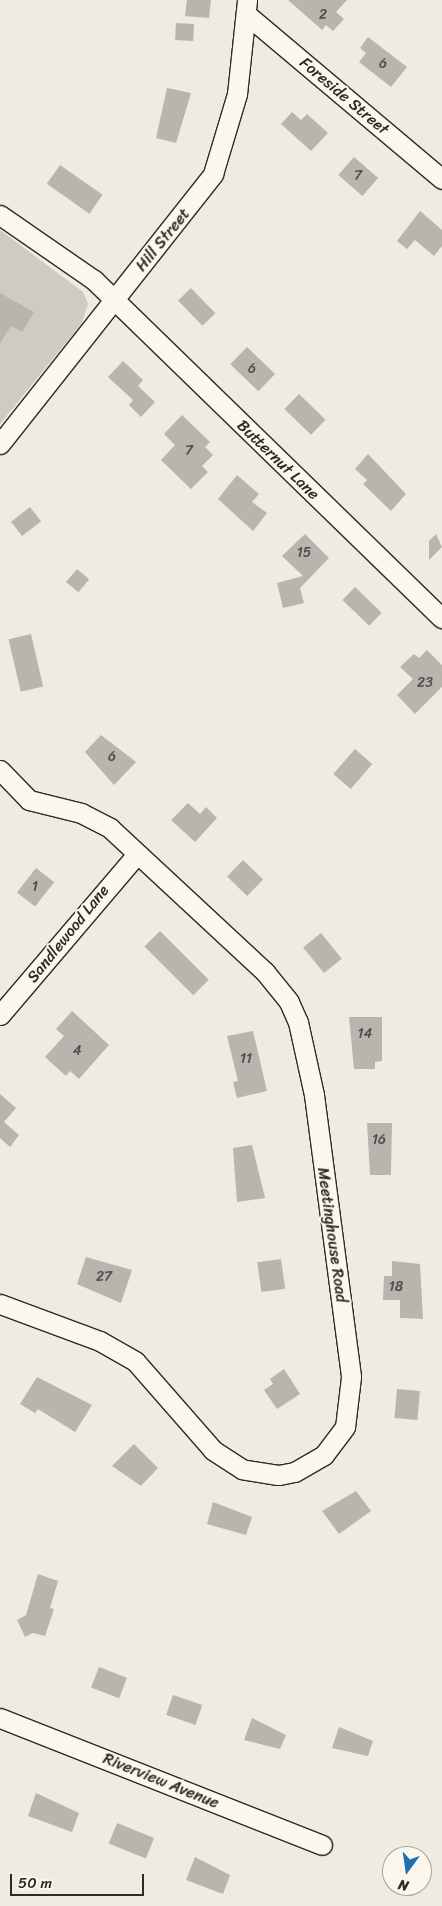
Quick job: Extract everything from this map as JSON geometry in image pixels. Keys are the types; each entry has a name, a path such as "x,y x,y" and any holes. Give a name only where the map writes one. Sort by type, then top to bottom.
{"street":[{"name":"Foreside Street","path":"246,7 442,178"},
{"name":"Hill Street","path":"0,444 213,174 237,94 246,7"},
{"name":"Butternut Lane","path":"0,215 94,280 440,614"},
{"name":"Meetinghouse Road","path":"0,770 28,800 95,818 137,854 270,978 298,1022 314,1095 352,1377 345,1427 324,1455 294,1472 278,1475 242,1469 213,1450 135,1361 100,1341 0,1304"},
{"name":"Sandlewood Lane","path":"0,1015 137,854"},
{"name":"Riverview Avenue","path":"0,1718 322,1845"}],"shaded area":[{"path":"0,230 83,292 88,304 82,323 0,424"}],"building":[{"path":"187,0 211,0 209,18 185,16"},
{"path":"288,0 347,0 336,12 344,19 333,31 326,25 322,30"},
{"path":"176,23 194,24 193,41 175,40"},
{"path":"368,37 407,67 391,87 359,62 366,53 360,48"},
{"path":"167,88 191,93 176,143 156,138"},
{"path":"292,112 301,120 307,114 328,133 311,151 281,124"},
{"path":"354,157 378,178 362,196 338,175"},
{"path":"60,165 103,195 89,214 47,184"},
{"path":"420,211 442,230 442,246 434,256 415,240 407,249 397,241"},
{"path":"191,288 215,313 202,326 178,301"},
{"path":"0,293 34,312 22,332 11,326 0,343"},
{"path":"247,347 275,374 258,391 230,364"},
{"path":"123,361 143,380 138,386 155,402 141,417 129,405 133,400 108,377"},
{"path":"299,394 326,420 311,435 284,409"},
{"path":"182,415 210,442 205,447 213,455 202,466 208,472 191,489 161,460 175,445 164,434"},
{"path":"368,454 406,494 391,511 363,484 367,480 355,469"},
{"path":"237,475 259,494 252,502 267,513 253,531 218,499"},
{"path":"30,507 41,521 22,536 11,522"},
{"path":"305,534 329,558 300,588 304,603 283,608 277,583 303,576 282,556"},
{"path":"436,534 442,547 429,560 429,541"},
{"path":"77,569 89,579 78,592 66,582"},
{"path":"355,587 382,613 369,626 342,600"},
{"path":"31,634 43,687 21,692 9,639"},
{"path":"427,650 442,665 442,687 415,714 397,695 413,679 400,667 414,654 419,658"},
{"path":"101,735 136,762 114,785 85,752"},
{"path":"355,749 372,764 351,789 333,774"},
{"path":"188,803 200,814 206,807 217,818 195,842 171,820"},
{"path":"243,860 263,879 247,896 227,877"},
{"path":"36,868 54,882 35,907 17,892"},
{"path":"160,931 209,980 193,995 144,947"},
{"path":"321,933 342,959 324,973 303,947"},
{"path":"72,1011 109,1045 79,1079 70,1071 66,1076 45,1057 64,1036 56,1029"},
{"path":"349,1017 382,1017 382,1061 375,1062 375,1069 354,1069"},
{"path":"253,1031 267,1091 237,1098 233,1082 238,1081 227,1036"},
{"path":"0,1094 16,1108 4,1122 19,1135 10,1147 0,1138"},
{"path":"367,1123 392,1123 391,1175 370,1175"},
{"path":"252,1145 265,1198 237,1202 233,1148"},
{"path":"86,1257 132,1270 121,1303 77,1284"},
{"path":"281,1259 285,1289 261,1292 257,1262"},
{"path":"392,1261 420,1264 423,1319 400,1318 400,1300 383,1300 384,1276 392,1276"},
{"path":"284,1369 300,1394 277,1409 264,1390 273,1384 270,1379"},
{"path":"37,1377 92,1405 75,1432 38,1409 35,1413 20,1404"},
{"path":"397,1389 420,1391 417,1420 394,1418"},
{"path":"134,1444 158,1468 141,1486 112,1466"},
{"path":"356,1491 371,1511 339,1534 322,1511"},
{"path":"213,1502 252,1517 246,1535 207,1524"},
{"path":"38,1574 58,1581 50,1608 54,1609 45,1636 33,1633 25,1637 17,1620 26,1615"},
{"path":"99,1667 127,1678 119,1698 91,1688"},
{"path":"173,1695 202,1705 195,1725 166,1715"},
{"path":"252,1718 286,1735 280,1749 244,1740"},
{"path":"339,1727 373,1741 368,1756 332,1748"},
{"path":"36,1793 79,1813 72,1832 28,1816"},
{"path":"117,1823 154,1838 146,1858 109,1843"},
{"path":"195,1857 230,1875 223,1894 186,1880"}]}
